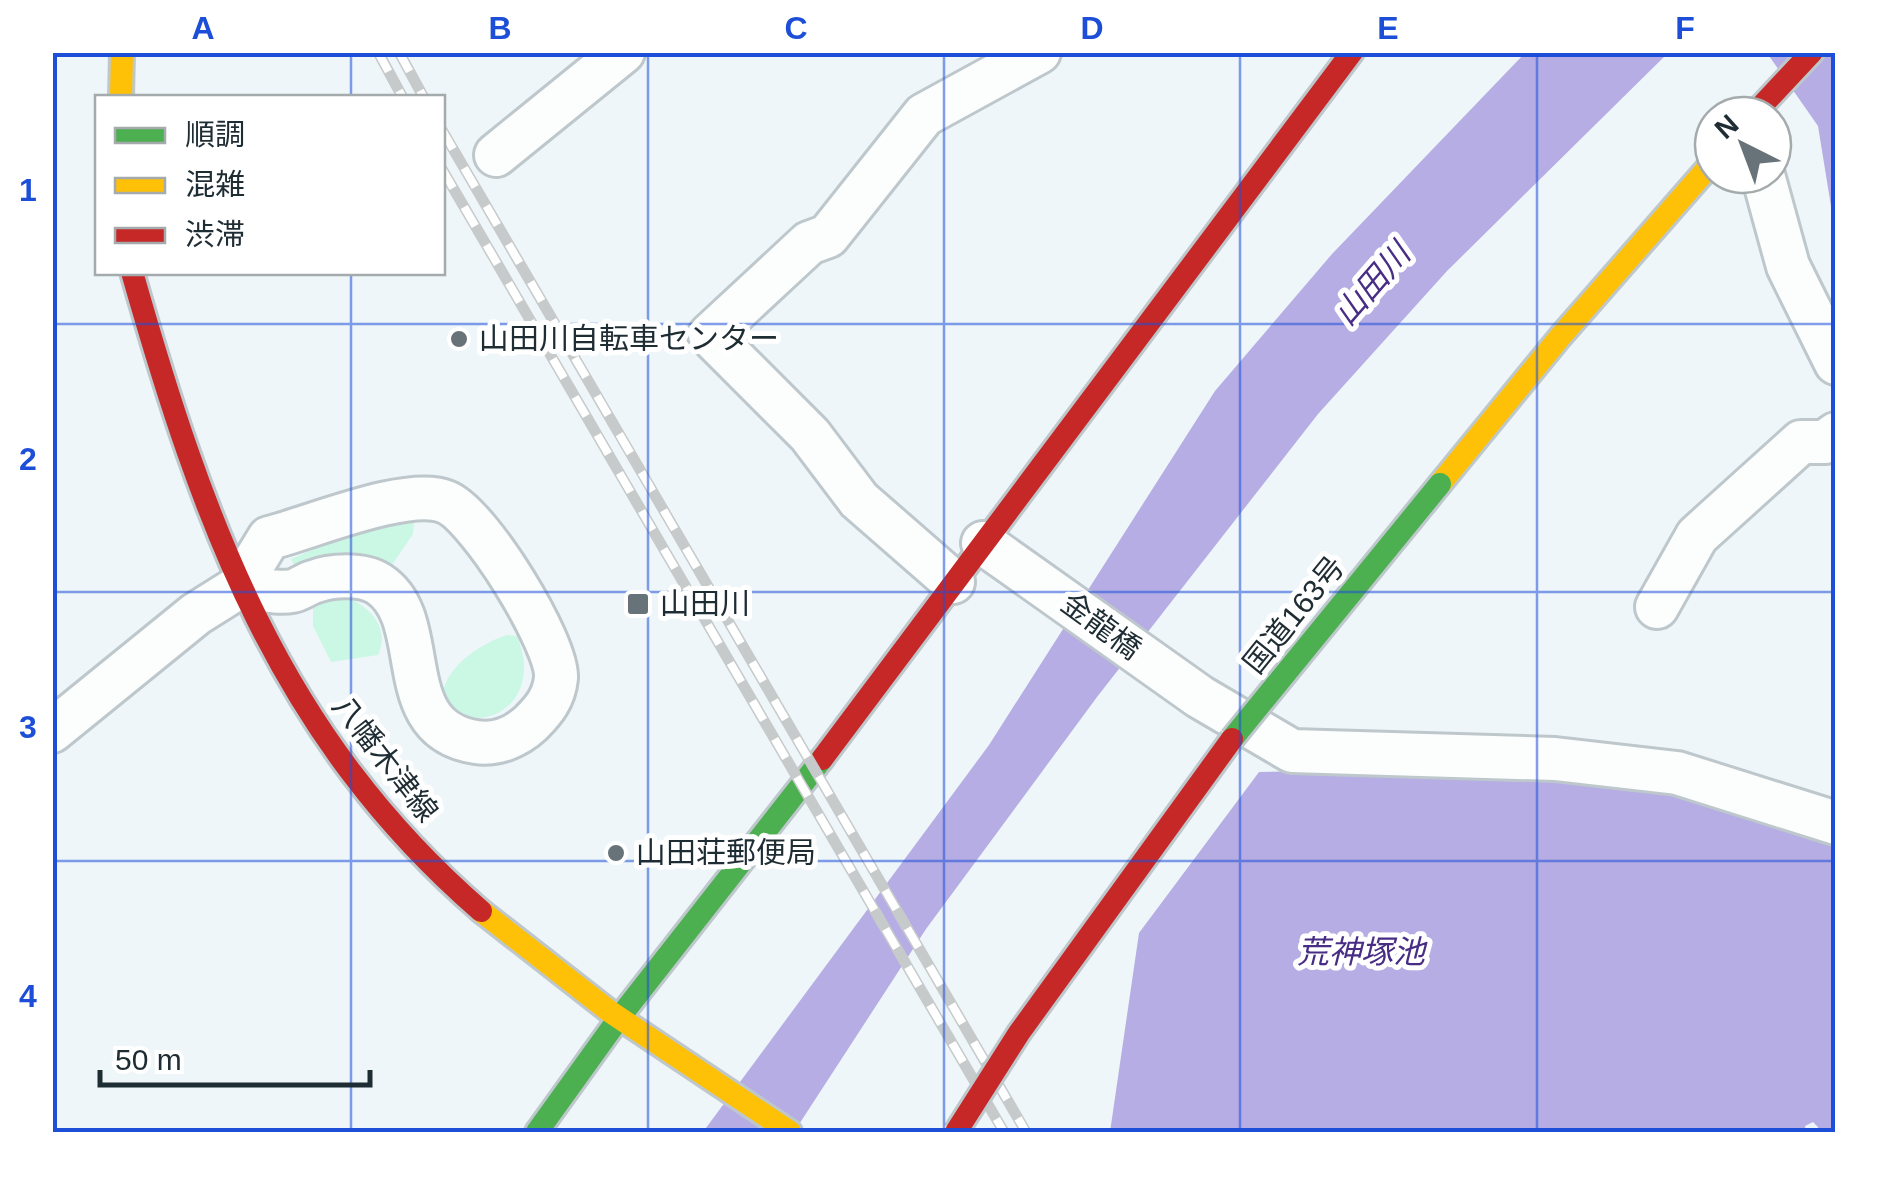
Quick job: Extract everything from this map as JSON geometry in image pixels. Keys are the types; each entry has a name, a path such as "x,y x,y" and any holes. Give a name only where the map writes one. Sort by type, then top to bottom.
{"main road":[{"path":"120,95 122,52"},
{"path":"537,1132 618,1018 810,776 953,582 993,549 1352,52"},
{"path":"1770,95 1812,52"},
{"name":"国道163号","path":"956,1132 1020,1034 1226,746 1560,338 1693,185"},
{"name":"八幡木津線","path":"133,275 203,498 239,587 294,689 354,775 400,830 504,931 665,1052 790,1132"}],"street":[{"path":"496,155 624,52"},
{"path":"953,582 859,500 810,435 710,334 809,243 828,236 924,115 1039,52"},
{"path":"1768,195 1788,266 1836,363"},
{"path":"1657,607 1697,536 1801,442 1825,442 1836,434"},
{"path":"52,731 196,614 239,587 269,538 412,499 444,501 470,519 530,610 552,654 556,677 550,704 527,727 501,742 476,742 452,734 433,718 419,694 408,635 397,605 379,584 348,576 317,580 291,592 239,587"},
{"name":"金龍橋","path":"993,549 1200,697 1292,751 1555,760 1677,774 1836,823"}],"green space":[{"path":"414,519 413,534 389,569 296,569 291,559 358,530"},
{"path":"349,598 377,621 381,646 378,655 331,662 313,626 313,608 333,599"},
{"path":"507,635 517,636 524,662 522,684 513,701 499,712 467,716 453,707 443,691 447,681 459,663 477,649"}],"water":[{"path":"1525,53 1668,53 1447,271 1318,414 1097,697 926,929 794,1132 703,1132 989,745 1215,391 1332,254"},
{"path":"1767,53 1834,53 1835,231 1818,126"},
{"name":"荒神塚池","path":"1427,769 1586,781 1692,797 1835,843 1835,1132 1818,1132 1813,1122 1805,1126 1806,1132 1110,1132 1139,933 1259,772"}],"railway":[{"path":"378,52 401,95"},
{"path":"399,52 422,95"},
{"path":"445,135 1026,1132"},
{"path":"445,174 1004,1132"}],"traffic: fast":[{"path":"1232,739 1440,484"},
{"path":"537,1132 619,1018 822,759"}],"traffic: slow":[{"path":"121,95 122,52"},
{"path":"1440,484 1560,337 1693,185"},
{"path":"481,911 609,1011 790,1132"}],"traffic: jam":[{"path":"822,759 1352,52"},
{"path":"1772,95 1812,52"},
{"path":"133,275 188,453 257,620 301,698 351,772 411,844 481,911"},
{"path":"956,1132 1019,1033 1232,739"}],"place":[{"name":"山田川自転車センター","path":"459,339"},
{"name":"山田川","path":"638,604"},
{"name":"山田荘郵便局","path":"616,853"}]}
